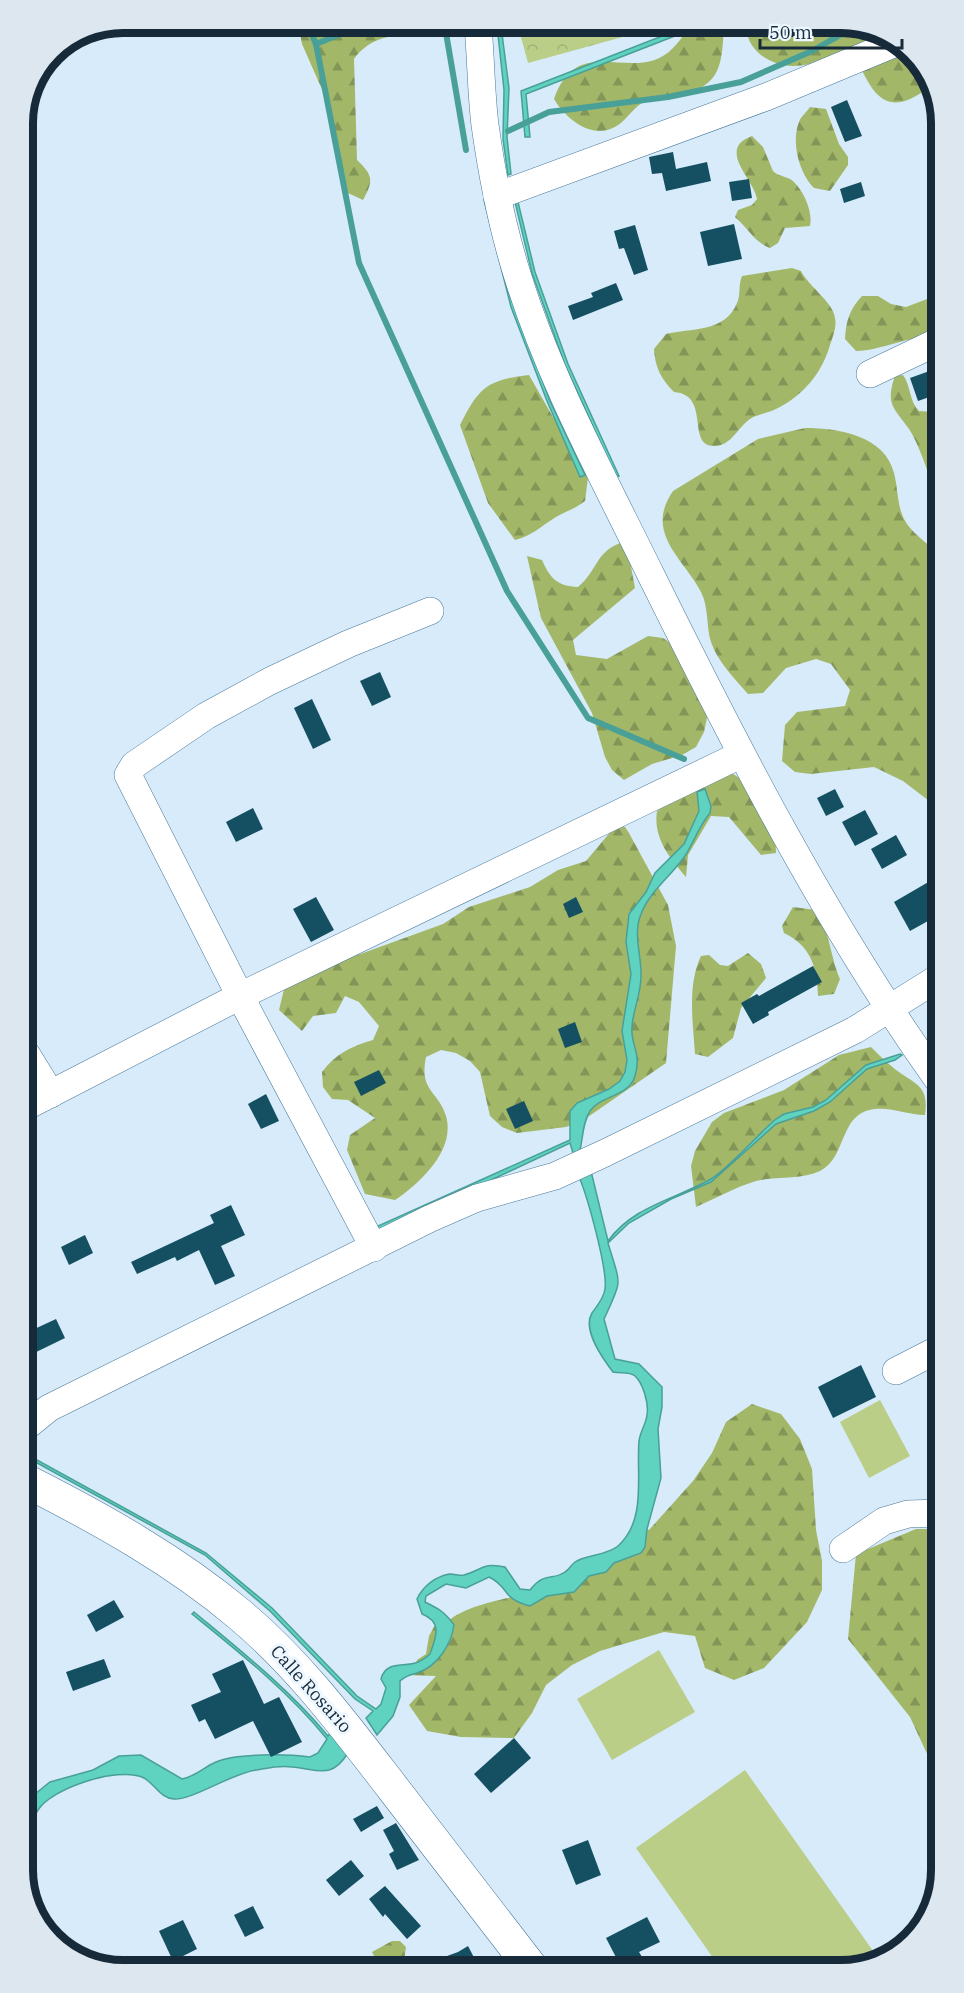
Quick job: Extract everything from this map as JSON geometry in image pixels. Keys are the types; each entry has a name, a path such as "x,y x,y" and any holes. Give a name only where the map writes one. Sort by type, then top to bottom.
{"main road":[{"name":"Calle Rosario","path":"33,1485 185,1572 257,1631 327,1704 525,1960"}],"street":[{"path":"478,33 485,124 497,196 516,273 538,335 578,426 740,755 888,1010 931,1070"},
{"path":"497,196 766,97 888,46"},
{"path":"870,374 931,345"},
{"path":"374,1248 240,996 128,775 134,765 224,706 348,644 430,611"},
{"path":"33,1103 240,996 740,755"},
{"path":"33,1421 49,1408 429,1219 477,1198 555,1176 605,1153 888,1010 931,982"},
{"path":"33,1065 51,1094"},
{"path":"896,1371 931,1353"},
{"path":"843,1549 884,1521 908,1514 931,1513"}],"green space":[{"path":"300,33 433,33 402,35 377,40 365,47 354,59 357,160 369,174 370,179 369,188 363,200 348,193 328,103 302,44"},
{"path":"520,33 637,33 528,63"},
{"path":"723,33 717,72 711,80 693,91 646,101 622,122 603,131 593,130 575,122 554,99 564,78 578,67 592,62 642,63 658,59 673,48 684,34"},
{"path":"747,33 847,33 864,36 886,45 905,59 925,90 907,100 892,102 885,100 875,92 859,66 830,62 784,65 760,54"},
{"path":"810,107 826,109 839,144 848,157 848,165 830,191 814,188 804,174 798,157 797,130 800,120"},
{"path":"752,136 763,147 773,171 792,180 798,186 807,202 811,220 810,226 785,228 778,243 770,248 755,238 735,217 738,210 752,205 757,199 737,156 737,149 742,142"},
{"path":"792,268 801,271 833,312 834,332 822,365 810,383 786,404 750,419 726,443 715,446 706,444 701,438 692,402 685,395 674,392 666,382 657,367 654,349 666,334 706,328 724,320 737,303 742,276"},
{"path":"862,296 878,296 891,304 906,307 931,298 931,337 856,351 845,339 848,320 854,306"},
{"path":"529,375 553,417 566,427 589,470 585,501 515,540 488,503 460,425 473,402 486,388 503,380"},
{"path":"903,375 913,403 919,411 931,412 931,479 915,439 895,410 891,400 895,376"},
{"path":"805,428 818,428 846,432 871,443 889,460 904,519 931,548 931,802 903,781 874,767 811,774 795,772 782,761 785,725 797,712 845,706 850,690 831,664 816,659 786,668 763,693 748,694 717,656 709,636 701,592 669,545 664,532 665,506 673,491 758,439"},
{"path":"620,543 629,556 635,588 573,640 576,655 607,659 648,636 663,638 675,646 711,699 704,732 696,747 682,755 652,764 624,780 612,770 605,757 592,713 541,618 527,556 542,560 548,572 559,583 578,587 585,581 601,557"},
{"path":"721,766 747,783 775,821 776,853 761,855 729,817 711,816 688,855 686,877 668,854 660,838 656,821 657,811"},
{"path":"617,824 625,827 629,833 668,905 676,946 666,1063 582,1121 566,1127 517,1133 502,1127 490,1116 480,1072 470,1061 456,1053 441,1050 426,1057 425,1077 446,1116 448,1129 441,1153 425,1175 395,1200 365,1194 347,1150 350,1135 375,1118 348,1100 332,1099 323,1087 322,1072 344,1051 373,1040 379,1026 359,1002 345,996 336,1013 313,1016 302,1031 279,1010 286,981 443,924 469,907 530,887 558,870 586,861"},
{"path":"793,907 816,910 821,918 840,979 834,994 818,996 811,958 801,944 784,933 782,926"},
{"path":"748,953 761,964 766,978 741,1008 733,1038 708,1057 695,1054 692,992 701,956 709,955 720,965 728,966"},
{"path":"871,1047 920,1087 925,1098 925,1115 881,1109 863,1112 849,1127 835,1156 820,1171 805,1176 756,1181 696,1207 691,1166 695,1151 712,1122 724,1113 784,1090 839,1055"},
{"path":"880,1400 910,1456 869,1478 840,1422"},
{"path":"752,1404 781,1414 800,1439 812,1469 816,1530 822,1561 822,1590 807,1622 764,1668 734,1680 705,1668 695,1636 664,1632 600,1651 572,1665 546,1685 532,1713 514,1738 461,1737 427,1731 409,1705 436,1676 407,1675 412,1674 417,1660 426,1654 429,1636 435,1625 443,1625 469,1609 565,1583 596,1565 647,1529 649,1530 693,1481 712,1453 726,1422"},
{"path":"916,1529 931,1529 931,1762 910,1717 848,1639 856,1554"},
{"path":"659,1650 695,1712 612,1760 577,1699"},
{"path":"745,1770 875,1953 841,1960 714,1960 636,1848"},
{"path":"392,1941 400,1941 406,1947 404,1960 376,1960 372,1952"}],"shaded area":[{"path":"498,33 502,33 509,88 507,137 511,174 508,175 503,139 504,90"},
{"path":"670,33 682,33 526,94 530,137 525,137 521,91"},
{"path":"484,200 515,306 550,401 585,475 580,477 547,401 511,307"},
{"path":"515,202 518,202 535,272 568,364 619,476 616,477 565,365 532,273"},
{"path":"705,789 711,806 710,813 680,863 649,898 639,921 637,936 641,980 632,1033 637,1055 635,1076 627,1088 601,1102 590,1111 576,1163 570,1143 372,1236 369,1230 570,1140 570,1111 577,1103 609,1089 620,1081 625,1072 627,1060 622,1031 631,974 626,942 629,914 646,892 655,873 684,844 699,811 697,792"},
{"path":"902,1055 895,1060 867,1069 830,1102 814,1111 776,1124 711,1182 671,1199 629,1223 608,1243 618,1282 604,1319 615,1359 639,1364 662,1387 662,1407 658,1429 661,1478 647,1529 645,1547 641,1553 614,1563 606,1572 589,1576 574,1592 547,1596 530,1606 514,1600 489,1577 466,1588 446,1584 426,1596 425,1602 441,1611 454,1625 450,1640 442,1654 431,1666 406,1676 400,1681 400,1697 393,1716 377,1735 366,1718 373,1711 355,1699 270,1611 205,1555 33,1461 33,1458 206,1553 272,1608 357,1696 376,1709 381,1704 386,1688 381,1679 383,1673 391,1667 418,1662 430,1654 436,1636 435,1626 429,1617 422,1614 417,1599 430,1582 445,1575 464,1575 487,1566 498,1566 505,1567 520,1589 530,1590 540,1580 560,1575 580,1559 618,1546 633,1523 637,1510 639,1441 646,1418 647,1405 638,1379 630,1374 613,1372 599,1352 592,1335 590,1320 603,1296 605,1279 596,1233 579,1177 591,1171 608,1241 618,1229 642,1211 711,1179 727,1167 776,1119 784,1114 813,1107 826,1100 866,1065"},
{"path":"194,1612 281,1686 328,1736 332,1731 348,1753 342,1761 336,1767 323,1771 283,1766 246,1772 191,1795 174,1799 164,1796 142,1777 117,1775 102,1777 70,1787 57,1794 38,1810 33,1823 33,1796 50,1782 93,1770 119,1756 141,1755 182,1779 225,1759 262,1755 310,1757 318,1753 327,1739 312,1721 263,1673 192,1614"}],"building":[{"path":"847,100 862,136 845,142 831,107"},
{"path":"673,152 676,169 707,162 711,181 666,191 662,173 652,174 649,157"},
{"path":"749,179 752,198 732,201 729,182"},
{"path":"861,182 865,196 844,203 840,189"},
{"path":"734,224 742,259 708,266 700,232"},
{"path":"635,225 648,270 634,275 624,248 619,249 614,231"},
{"path":"616,283 623,300 573,320 568,306 593,297 591,293"},
{"path":"931,370 931,396 918,401 910,378"},
{"path":"380,672 391,697 372,706 360,681"},
{"path":"312,699 331,740 313,749 294,708"},
{"path":"835,789 844,807 826,816 817,798"},
{"path":"253,808 263,829 236,842 226,822"},
{"path":"865,810 878,834 855,846 842,822"},
{"path":"896,835 907,855 882,869 871,849"},
{"path":"931,880 931,919 910,931 894,902"},
{"path":"316,897 334,930 311,942 293,909"},
{"path":"576,897 583,912 569,918 563,904"},
{"path":"813,966 822,982 768,1012 769,1015 753,1024 741,1003 757,994 759,996"},
{"path":"575,1022 582,1042 565,1048 558,1029"},
{"path":"379,1070 386,1083 361,1096 354,1082"},
{"path":"266,1094 279,1121 261,1129 248,1104"},
{"path":"524,1101 533,1121 515,1129 506,1109"},
{"path":"231,1205 245,1235 221,1246 235,1276 215,1285 199,1250 177,1261 175,1257 137,1274 131,1262 214,1223 210,1215"},
{"path":"85,1235 93,1253 69,1265 61,1247"},
{"path":"56,1319 65,1338 33,1354 33,1330"},
{"path":"861,1365 876,1397 833,1418 818,1387"},
{"path":"114,1600 124,1617 96,1632 87,1615"},
{"path":"104,1659 111,1677 73,1691 66,1672"},
{"path":"243,1660 264,1704 279,1697 302,1742 271,1757 253,1721 215,1739 205,1719 199,1722 191,1705 221,1692 212,1674"},
{"path":"514,1738 531,1758 491,1793 474,1774"},
{"path":"377,1806 384,1818 361,1832 353,1819"},
{"path":"396,1823 419,1860 397,1870 389,1854 394,1851 383,1830"},
{"path":"588,1840 601,1875 576,1885 562,1850"},
{"path":"351,1860 364,1876 339,1896 326,1880"},
{"path":"385,1886 421,1926 407,1939 385,1914 383,1917 369,1899"},
{"path":"253,1906 264,1928 245,1937 234,1915"},
{"path":"647,1917 660,1942 639,1952 644,1960 617,1960 606,1938"},
{"path":"183,1920 197,1949 173,1960 159,1931"},
{"path":"468,1946 475,1960 436,1960"}],"waterway":[{"path":"311,33 316,44 359,263 507,591 588,718 684,759"},
{"path":"316,44 343,33"},
{"path":"446,33 466,150"},
{"path":"508,131 549,112 668,97 741,82 812,51 844,33"}]}
